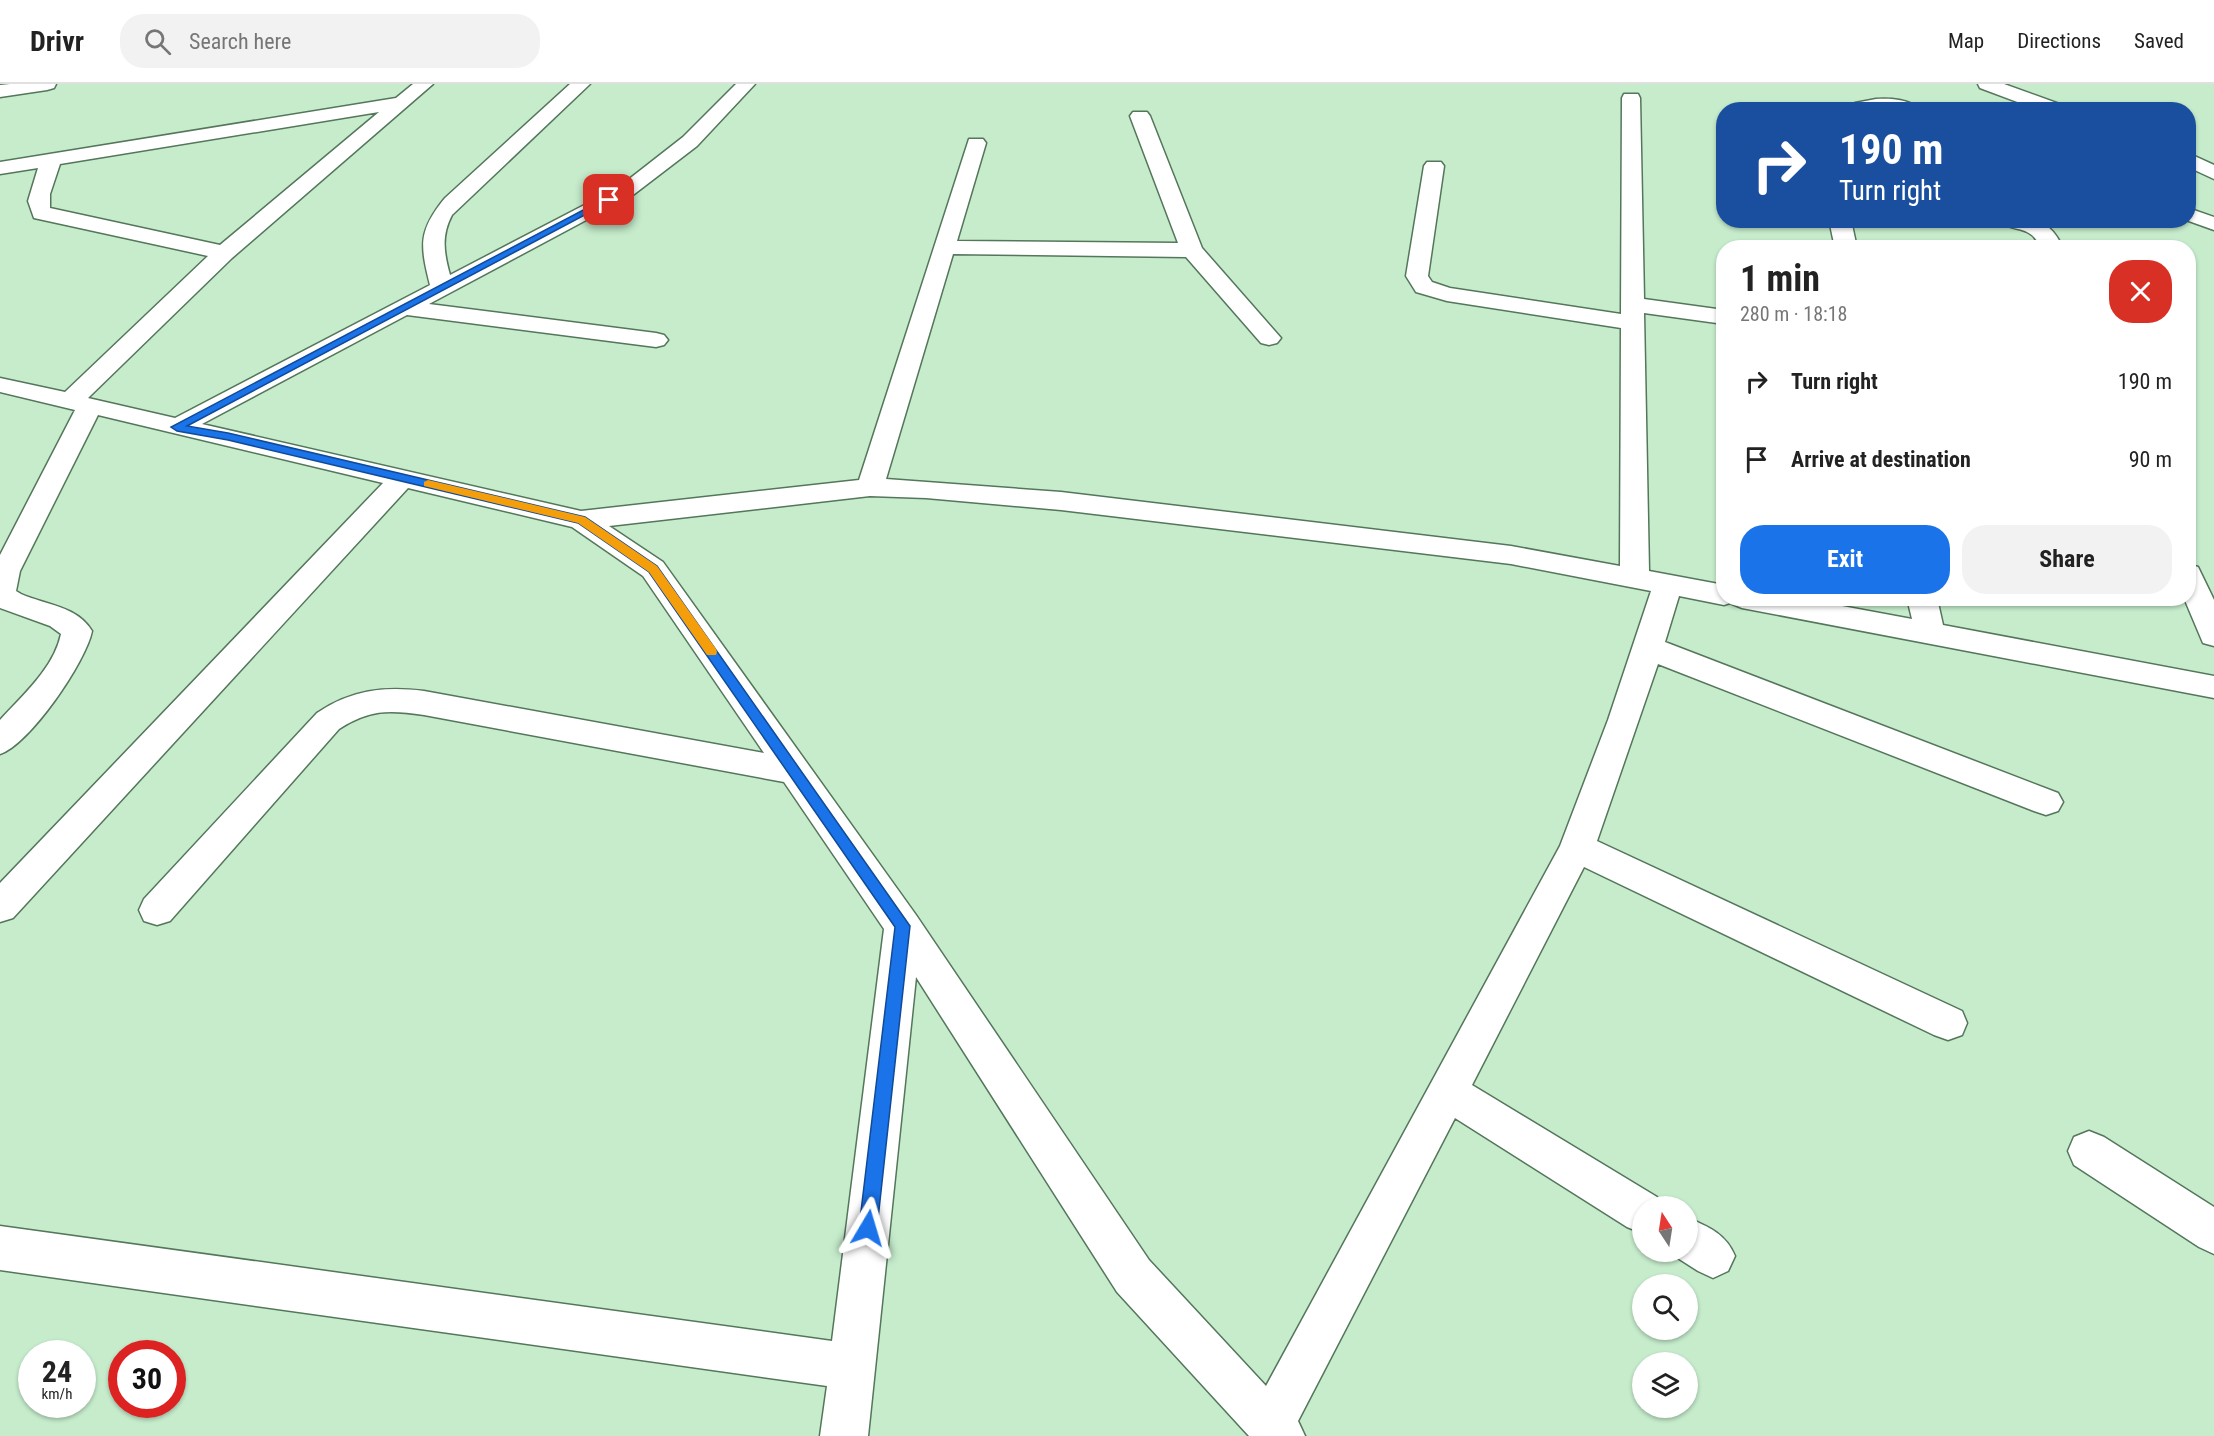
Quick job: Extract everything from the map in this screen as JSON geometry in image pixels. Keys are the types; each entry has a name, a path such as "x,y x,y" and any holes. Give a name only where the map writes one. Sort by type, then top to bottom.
{"street":[{"path":"0,91 47,84"},
{"path":"0,742 55,677 77,640 77,631 69,622 12,604 2,596 1,586 79,404 224,253 288,196 424,84"},
{"path":"442,288 432,243 433,231 438,218 452,202 581,84"},
{"path":"177,427 626,191 660,169 696,137 746,84"},
{"path":"1987,84 2036,102"},
{"path":"581,520 653,569 903,926 1133,1276 1276,1430 1448,1092 1577,848 1607,770 1648,648 1652,582 1633,313 1631,98"},
{"path":"0,168 402,103"},
{"path":"1140,116 1192,250 1269,338"},
{"path":"870,487 976,143"},
{"path":"51,160 39,200 42,213 224,253"},
{"path":"2196,163 2214,173"},
{"path":"1434,166 1417,276 1424,287 1448,294 1633,313 1716,317"},
{"path":"2196,217 2214,224"},
{"path":"2039,228 2049,240"},
{"path":"944,247 1192,250"},
{"path":"405,308 656,340"},
{"path":"0,385 177,427 228,436 581,520 870,487 926,489 1061,501 1511,555 1716,594"},
{"path":"0,907 403,478"},
{"path":"2196,593 2214,635"},
{"path":"1785,606 2214,687"},
{"path":"1924,606 1930,633"},
{"path":"1648,648 2046,801"},
{"path":"157,910 328,721 346,709 367,701 391,698 424,703 794,771"},
{"path":"1577,848 1948,1023"},
{"path":"844,1436 903,926"},
{"path":"1448,1092 1632,1206"},
{"path":"2089,1151 2214,1232"},
{"path":"0,1248 852,1367"}],"slow traffic":[{"path":"428,484 581,520 653,569 711,652"}],"route":[{"path":"609,200 177,427 228,436 581,520 653,569 903,926 868,1228"}]}
